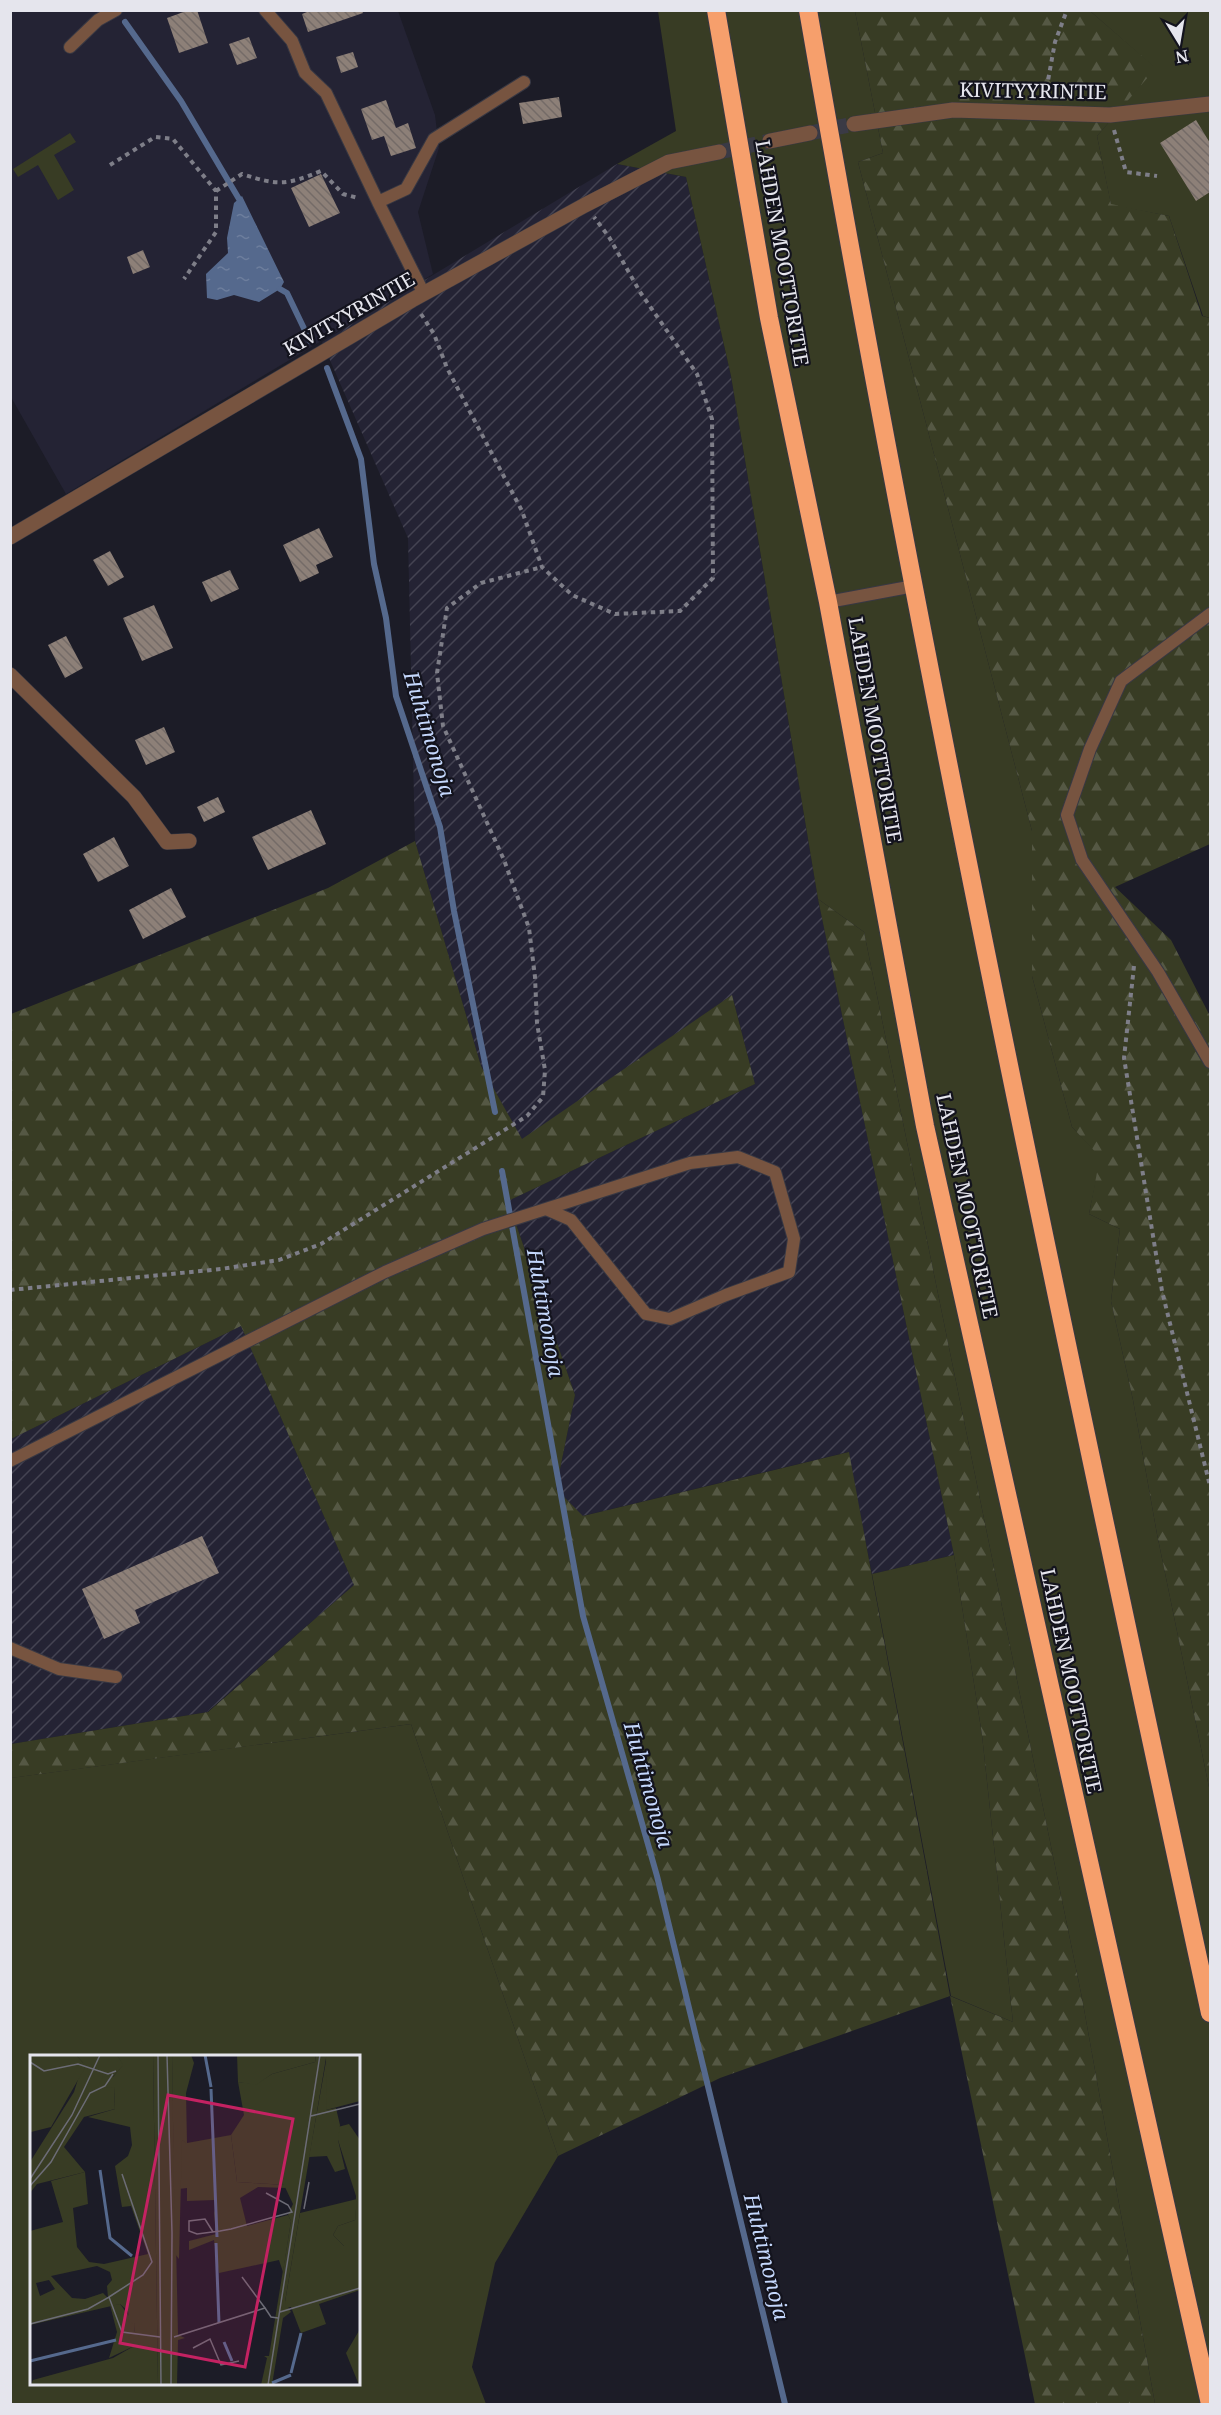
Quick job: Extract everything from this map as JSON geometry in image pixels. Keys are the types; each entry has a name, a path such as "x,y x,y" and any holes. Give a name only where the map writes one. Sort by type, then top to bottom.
{"highway":[{"name":"LAHDEN MOOTTORITIE","path":"716,10 769,318 828,602 925,1126 1210,2404"},
{"path":"808,10 842,207 914,586 1019,1111 1210,2013"}],"street":[{"name":"KIVITYYRINTIE","path":"854,124 953,110 1110,114 1210,104"},
{"path":"770,141 810,133"},
{"name":"KIVITYYRINTIE","path":"10,537 418,297 585,205 669,162 719,152"},
{"path":"10,675 134,797 167,842 189,841"}],"lane":[{"path":"70,47 98,20 116,10"},
{"path":"265,10 292,40 305,73 326,93 378,202 418,297"},
{"path":"378,202 406,189 434,139 524,82"},
{"path":"828,602 914,586"},
{"path":"1210,614 1121,681 1090,749 1067,815 1082,860 1158,972 1210,1062"},
{"path":"10,1461 385,1272 497,1224 690,1162 738,1157 775,1172 795,1239 789,1272 670,1319 646,1314 571,1220 546,1209"},
{"path":"10,1648 59,1669 116,1677"}],"path":[{"path":"1042,112 1056,42 1067,10"},
{"path":"1110,114 1126,172 1157,176"},
{"path":"110,165 154,137 173,139 216,191 216,232 184,279"},
{"path":"216,191 242,174 259,180 293,183 321,171 343,194 378,202"},
{"path":"418,297 447,368 522,511 542,567 572,595 615,614 680,611 712,578 712,418 697,374 640,292 609,237 585,205"},
{"path":"10,1290 221,1269 279,1260 321,1244 527,1116 543,1096 545,1070 537,1023 535,977 529,928 504,860 443,726 437,673 447,608 481,583 542,567"},
{"path":"1137,942 1124,1058 1162,1291 1210,1486"}],"shaded area":[{"path":"10,11 398,11 435,115 439,148 418,212 433,274 66,494 11,397"},
{"path":"617,164 686,177 731,376 818,899 954,1555 872,1574 848,1452 582,1516 556,1489 575,1395 508,1201 755,1084 732,995 522,1140 481,1066 415,841 408,538 322,342"},
{"path":"241,1326 354,1585 207,1712 11,1744 11,1439"}],"green space":[{"path":"658,11 855,11 883,153 858,162 1032,831 1032,976 1072,1127 1101,1157 1089,1214 1120,1229 1111,1301 1133,1400 1157,1534 1210,1792 1210,2404 1155,2404 1082,1998 864,932 818,899 731,376 686,177 617,164 676,131"},
{"path":"855,11 1090,11 1156,68 1097,136 1111,204 1169,216 1202,316 1210,318 1210,844 1115,887 1171,940 1210,1016 1210,1792 1157,1534 1133,1400 1111,1301 1120,1229 1089,1214 1100,1157 1072,1127 1032,976 1032,831 858,162 883,153"},
{"path":"1090,11 1210,11 1210,318 1203,316 1169,216 1111,205 1097,136 1155,68"},
{"path":"70,133 76,142 54,155 74,190 58,200 38,165 18,177 13,169"},
{"path":"415,841 481,1066 522,1139 732,995 755,1084 508,1201 575,1395 556,1489 583,1516 849,1452 950,1996 720,2078 558,2156 411,1724 11,1778 11,1744 208,1712 354,1585 241,1326 11,1439 11,1014 328,888"},
{"path":"818,899 864,932 1082,1998 1155,2404 1035,2404 950,1996 1013,2022 982,1735 954,1555"},
{"path":"954,1555 982,1735 1013,2022 951,1996 872,1574"},
{"path":"411,1724 558,2156 495,2263 472,2367 486,2404 11,2404 10,1778"}],"water":[{"path":"242,196 284,282 280,289 259,302 234,295 217,300 207,298 206,274 228,253 227,238 234,203"}],"building":[{"path":"189,10 197,10 208,43 179,53 167,18"},
{"path":"312,10 362,10 363,13 308,32 302,14"},
{"path":"249,37 257,58 237,65 229,44"},
{"path":"353,52 358,67 341,73 336,57"},
{"path":"559,97 562,117 523,124 519,103"},
{"path":"386,100 396,128 408,123 416,148 391,156 384,136 372,140 361,109"},
{"path":"1196,120 1210,143 1210,192 1196,201 1160,143"},
{"path":"321,174 340,213 309,227 291,188"},
{"path":"143,250 150,267 133,274 127,257"},
{"path":"319,528 333,557 316,565 319,573 300,582 283,545"},
{"path":"110,551 124,577 108,586 93,560"},
{"path":"230,570 239,589 211,602 202,582"},
{"path":"154,605 173,648 142,661 123,618"},
{"path":"66,636 83,668 65,678 48,645"},
{"path":"164,727 175,752 146,765 135,740"},
{"path":"218,797 225,812 204,822 197,807"},
{"path":"311,810 326,844 268,870 252,837"},
{"path":"114,837 129,866 98,882 83,854"},
{"path":"171,888 186,917 143,939 129,910"},
{"path":"202,1536 219,1573 135,1610 140,1623 104,1639 82,1589"}],"waterway":[{"path":"125,22 181,101 239,199"},
{"name":"Huhtimonoja","path":"280,289 287,293 310,341"},
{"name":"Huhtimonoja","path":"327,368 361,459 374,564 386,618 396,696 440,827 454,911 495,1112"},
{"name":"Huhtimonoja","path":"502,1171 583,1616 657,1876 785,2404"}],"tunnel":[{"path":"810,133 854,124"},
{"path":"719,152 770,141"}]}
